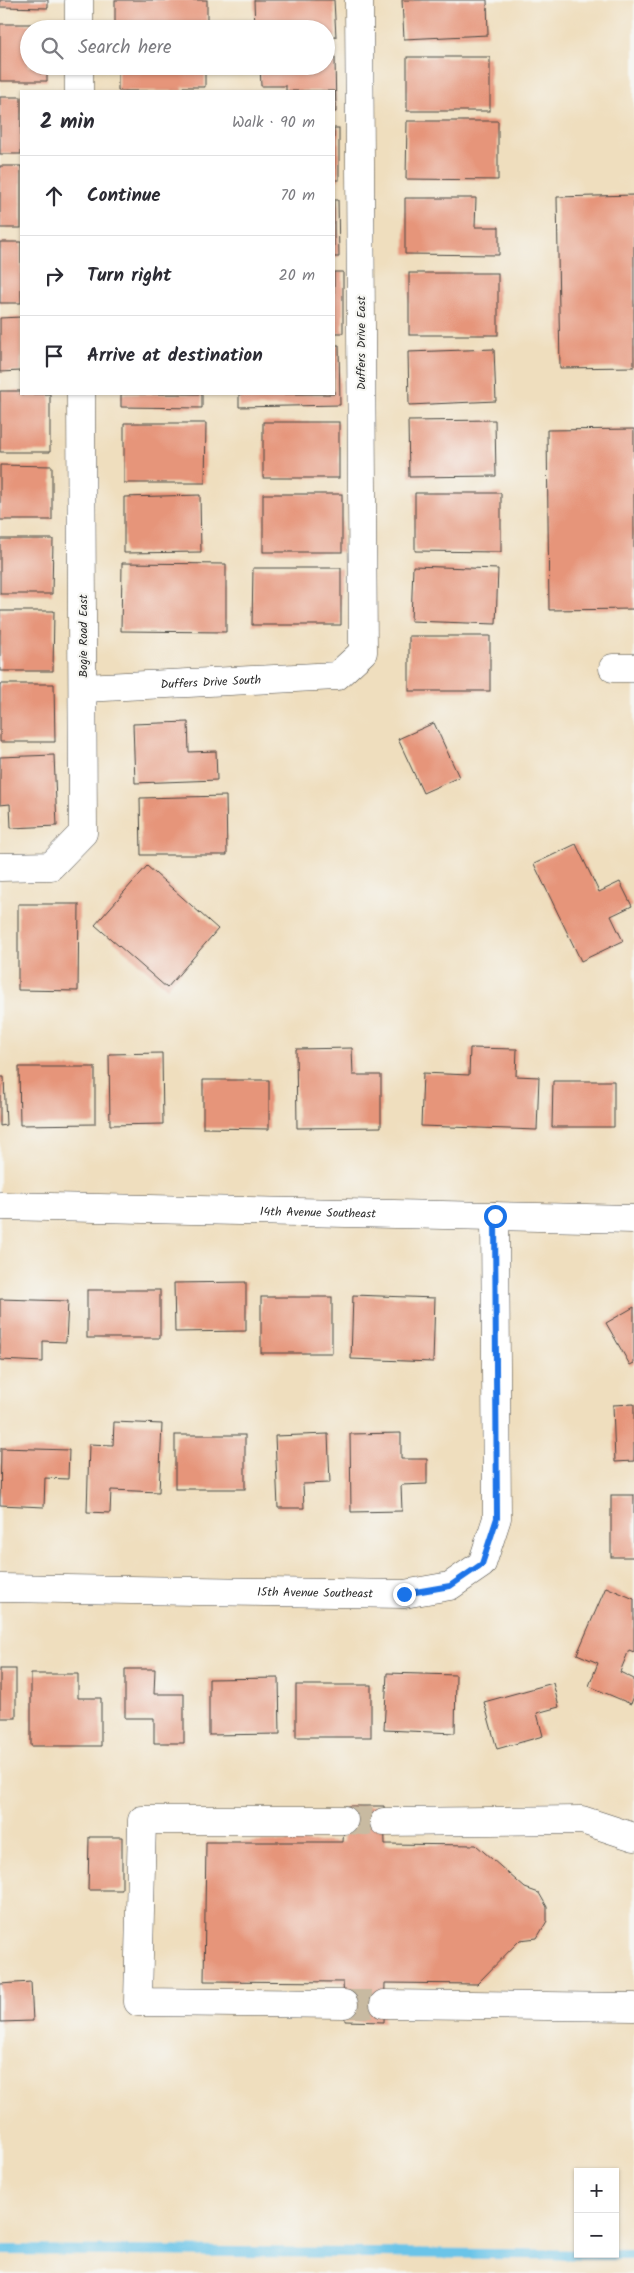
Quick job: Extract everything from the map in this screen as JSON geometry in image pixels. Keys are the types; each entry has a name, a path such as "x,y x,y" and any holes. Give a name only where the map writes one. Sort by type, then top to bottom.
{"street":[{"path":"79,0 79,20"},
{"name":"Duffers Drive East","path":"337,676 363,652 359,0"},
{"path":"79,75 80,90"},
{"name":"Bogie Road East","path":"0,867 51,866 83,833 81,395"},
{"name":"Duffers Drive South","path":"83,688 337,676"},
{"name":"14th Avenue Southeast","path":"0,1206 634,1219"},
{"name":"15th Avenue Southeast","path":"0,1588 404,1594 450,1586 482,1564 497,1518 495,1216"},
{"path":"344,1820 142,1820 138,2002 344,2004"},
{"path":"384,1822 582,1820 634,1837"},
{"path":"384,2004 634,2007"}],"building":[{"path":"0,0 48,0 48,8 0,7"},
{"path":"115,0 207,0 207,20 115,20"},
{"path":"254,0 334,0 336,37 335,20 255,20"},
{"path":"402,0 487,0 488,35 404,39"},
{"path":"0,24 20,24 20,75 47,75 47,81 0,81"},
{"path":"335,57 336,112 335,90 286,90 286,86 261,86 260,75 335,75"},
{"path":"407,57 490,57 490,111 407,111"},
{"path":"118,75 205,75 205,87 183,87 183,90 118,90"},
{"path":"0,97 20,97 20,154 0,154"},
{"path":"407,121 498,121 498,180 406,179"},
{"path":"335,128 339,128 339,180 335,180"},
{"path":"0,166 20,166 20,228 0,228"},
{"path":"634,195 634,367 560,368 557,197"},
{"path":"405,198 476,198 475,227 499,227 499,255 405,254"},
{"path":"335,200 338,200 339,257 335,257"},
{"path":"0,242 20,242 20,303 0,303"},
{"path":"335,272 343,272 343,333 335,333"},
{"path":"409,273 498,273 498,335 409,335"},
{"path":"20,317 20,371 0,372 0,318"},
{"path":"335,345 339,345 340,405 239,407 239,395 335,395"},
{"path":"494,349 496,401 409,405 408,352"},
{"path":"0,391 20,391 20,395 50,395 50,452 0,452"},
{"path":"121,395 202,395 202,408 121,407"},
{"path":"495,420 496,476 409,477 408,421"},
{"path":"263,422 339,422 339,478 263,478"},
{"path":"124,423 206,423 205,483 124,483"},
{"path":"634,429 634,609 549,610 547,430"},
{"path":"0,465 52,466 52,520 0,520"},
{"path":"415,493 501,493 501,552 415,551"},
{"path":"263,494 342,494 342,552 263,552"},
{"path":"200,495 201,552 124,553 124,497"},
{"path":"0,539 53,539 52,594 0,594"},
{"path":"122,563 226,564 226,632 121,631"},
{"path":"413,566 498,569 496,624 411,621"},
{"path":"253,568 341,568 341,625 252,625"},
{"path":"0,611 54,611 53,671 0,671"},
{"path":"409,636 490,636 490,691 409,691"},
{"path":"0,684 54,684 55,742 0,742"},
{"path":"188,722 189,752 216,751 217,780 135,783 133,724"},
{"path":"434,723 459,777 423,793 398,739"},
{"path":"54,755 57,826 11,828 10,804 0,805 0,757"},
{"path":"226,796 227,855 141,855 140,798"},
{"path":"576,844 599,892 620,882 632,906 611,916 623,941 581,961 534,864"},
{"path":"147,866 218,929 167,988 95,925"},
{"path":"18,904 79,904 78,991 18,990"},
{"path":"352,1048 353,1075 381,1075 381,1127 297,1128 296,1049"},
{"path":"470,1048 517,1049 516,1076 539,1077 537,1130 421,1126 423,1073 469,1075"},
{"path":"162,1053 163,1124 110,1125 109,1054"},
{"path":"19,1067 95,1067 95,1124 20,1125"},
{"path":"0,1077 4,1077 6,1125 0,1126"},
{"path":"203,1080 269,1080 269,1129 203,1128"},
{"path":"553,1081 614,1081 614,1127 552,1127"},
{"path":"246,1282 246,1331 175,1332 174,1283"},
{"path":"87,1290 160,1290 160,1338 87,1338"},
{"path":"353,1295 435,1298 433,1362 351,1359"},
{"path":"261,1297 332,1297 332,1353 261,1353"},
{"path":"0,1299 68,1301 66,1342 43,1341 43,1362 0,1360"},
{"path":"634,1307 634,1363 630,1365 606,1323"},
{"path":"634,1404 634,1461 615,1462 613,1405"},
{"path":"114,1422 162,1424 159,1492 111,1490 110,1513 87,1512 89,1444 113,1445"},
{"path":"401,1433 401,1459 427,1459 427,1484 401,1485 402,1511 351,1512 350,1434"},
{"path":"328,1434 330,1483 303,1484 304,1508 278,1508 275,1436"},
{"path":"175,1435 245,1435 245,1489 175,1489"},
{"path":"1,1448 69,1450 68,1479 45,1478 44,1507 0,1505"},
{"path":"611,1495 634,1495 634,1557 611,1557"},
{"path":"606,1587 634,1599 634,1652 629,1650 620,1672 634,1679 634,1696 631,1704 589,1686 598,1663 577,1654"},
{"path":"0,1669 16,1669 16,1718 0,1718"},
{"path":"125,1669 155,1669 154,1694 184,1694 184,1743 154,1743 154,1718 125,1718"},
{"path":"387,1673 456,1675 455,1733 384,1730"},
{"path":"31,1674 78,1674 78,1698 101,1698 101,1746 31,1746"},
{"path":"279,1678 280,1734 209,1735 209,1679"},
{"path":"553,1683 559,1707 537,1713 543,1736 497,1749 484,1702"},
{"path":"296,1685 371,1685 371,1737 296,1737"},
{"path":"345,1806 384,1806 385,1844 476,1845 525,1888 539,1893 547,1907 547,1921 537,1938 520,1940 477,1984 385,1983 384,2022 345,2021 343,1982 204,1981 206,1842 343,1842"},
{"path":"89,1837 122,1837 122,1890 88,1890"},
{"path":"31,1982 33,2021 0,2022 0,1984"}],"waterway":[{"path":"0,2250 634,2255"}],"tunnel":[{"path":"344,1820 384,1822"},
{"path":"344,2004 384,2004"}],"route":[{"path":"404,1594 450,1586 482,1564 497,1518 495,1216"}]}
